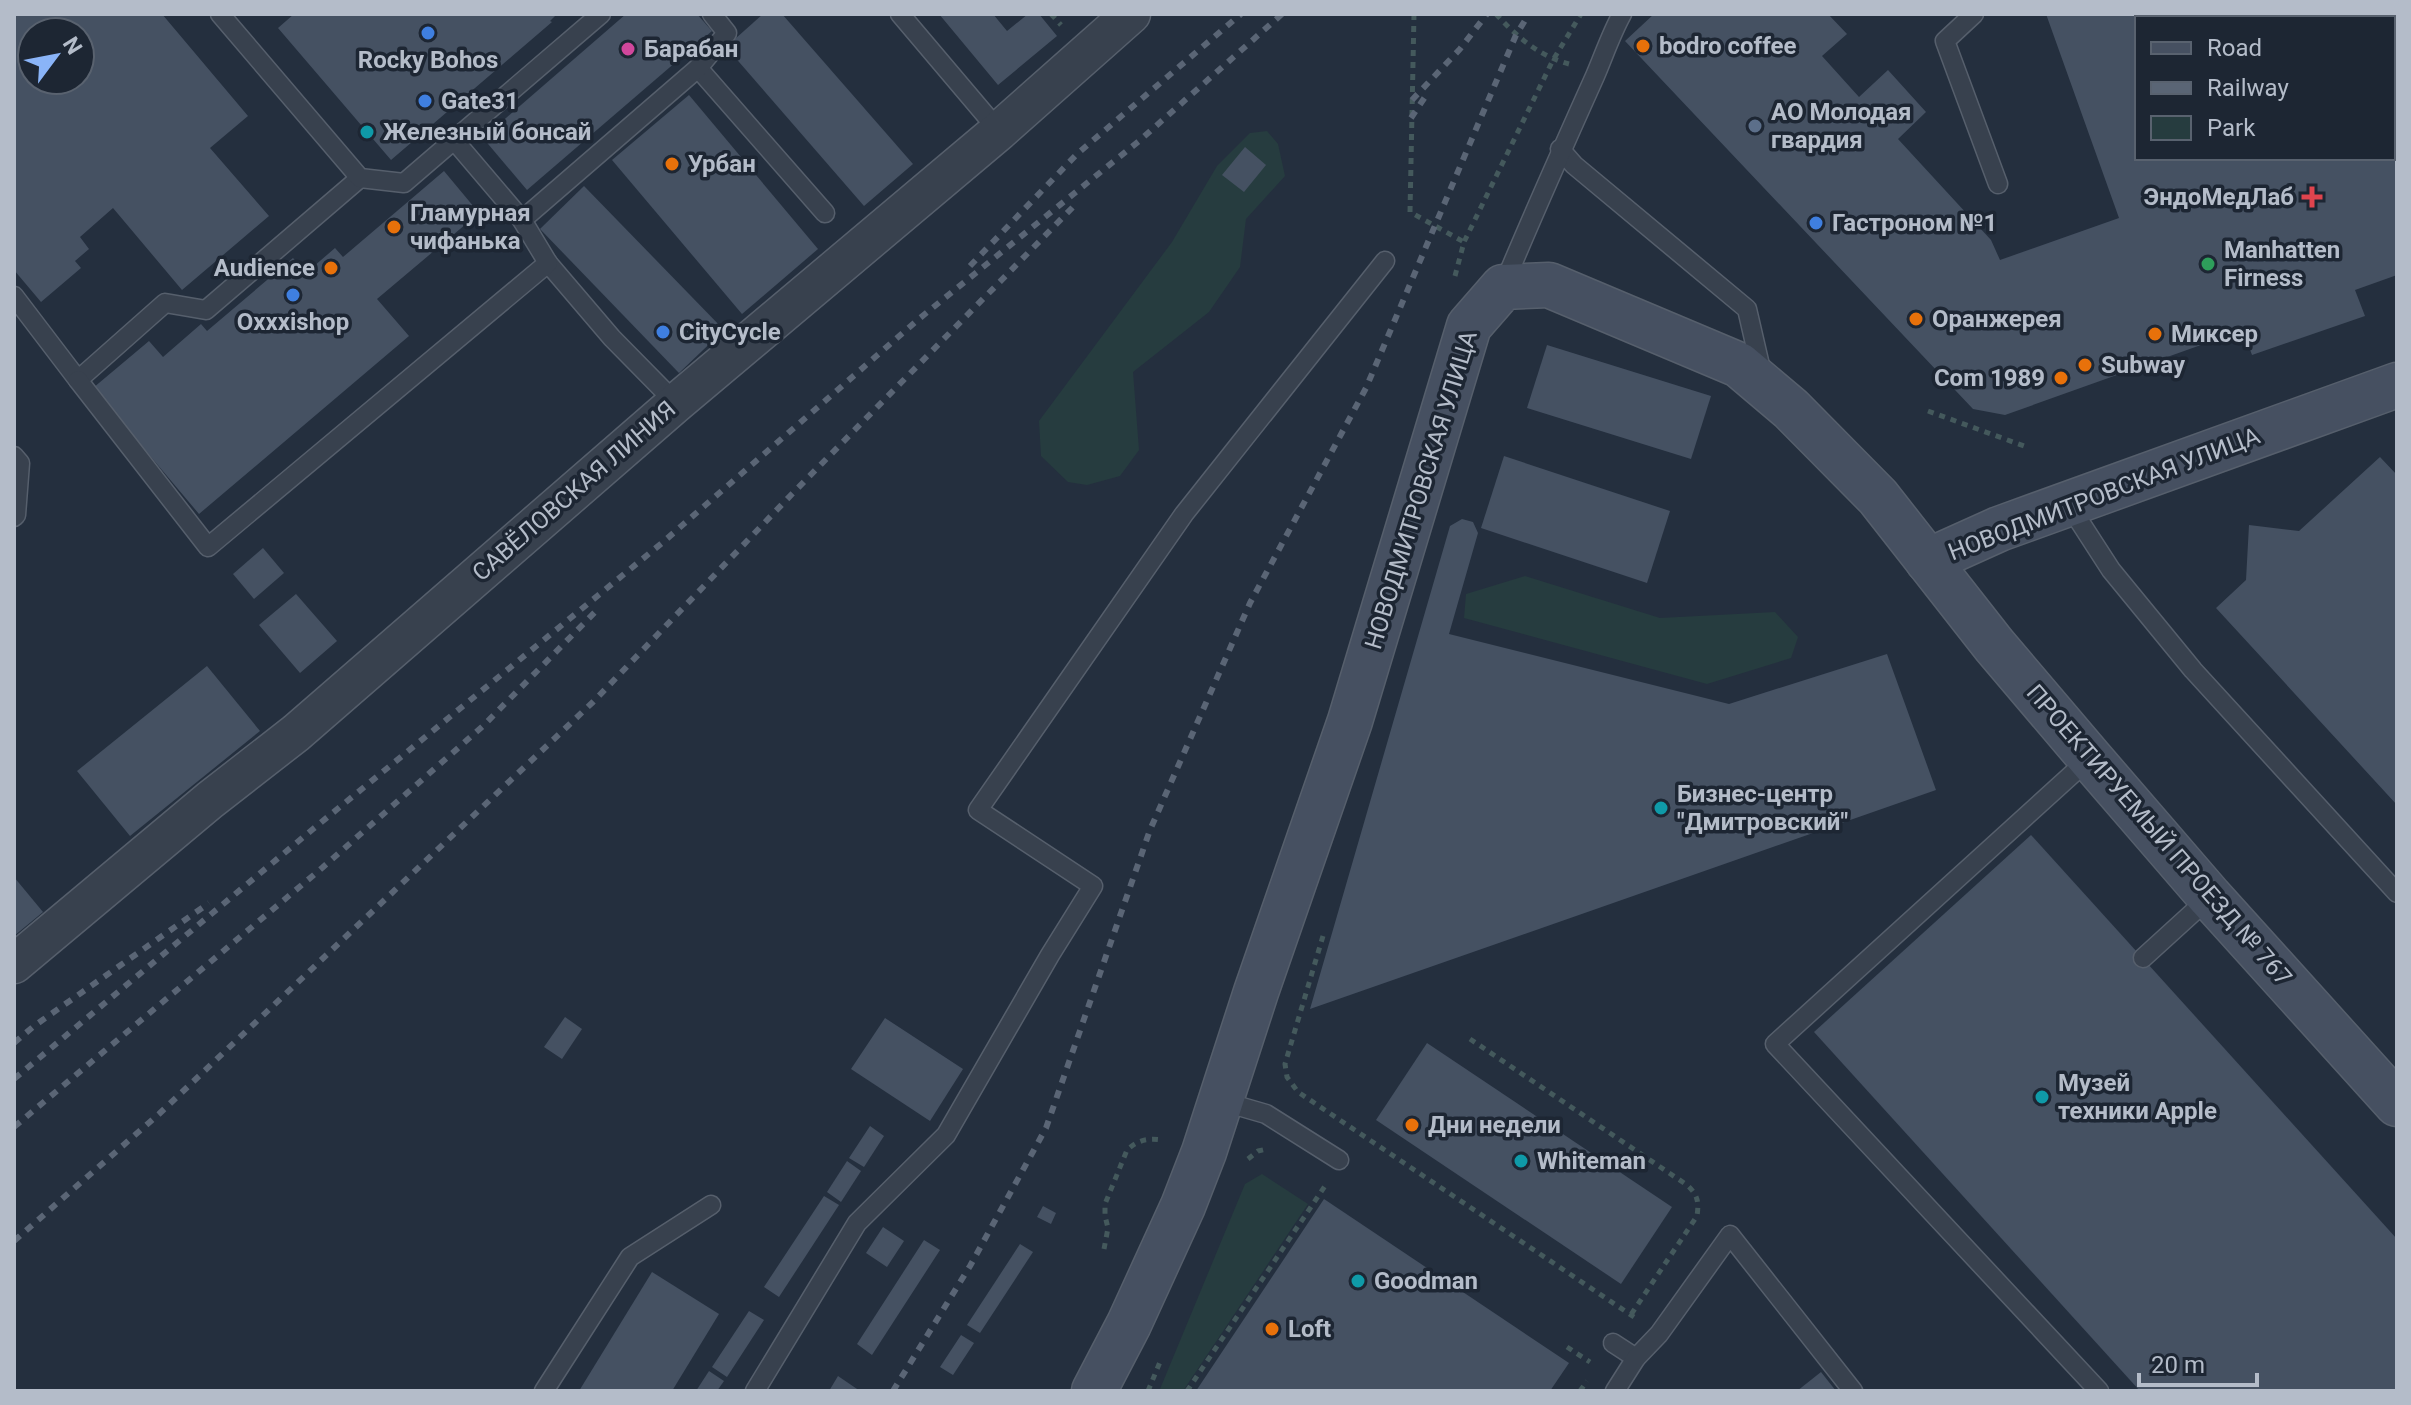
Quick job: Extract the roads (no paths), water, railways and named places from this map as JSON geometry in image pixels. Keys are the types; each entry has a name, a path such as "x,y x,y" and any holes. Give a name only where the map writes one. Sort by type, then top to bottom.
{"street":[{"name":"САВЁЛОВСКАЯ ЛИНИЯ","path":"14,964 210,800 296,733 676,403 999,131 1131,14"},
{"name":"НОВОДМИТРОВСКАЯ УЛИЦА","path":"1094,1391 1129,1324 1204,1152 1350,721 1469,326 1503,287 1549,285 1739,365 1764,385 1878,497 1928,561 1999,529 2397,385"},
{"name":"ПРОЕКТИРУЕМЫЙ ПРОЕЗД № 767","path":"1928,561 1994,645 2210,897 2397,1104"}],"lane":[{"path":"220,14 360,178 404,183 601,14"},
{"path":"522,220 698,68 727,33 712,14"},
{"path":"900,14 999,131"},
{"path":"1503,287 1560,149 1622,14"},
{"path":"1974,14 1945,41 1998,184"},
{"path":"698,68 825,213"},
{"path":"454,140 522,220 548,263 612,338 676,403"},
{"path":"1560,149 1574,165 1747,309 1764,385"},
{"path":"78,380 165,303 206,310 360,178"},
{"path":"755,1391 857,1223 946,1135 1093,886 978,810 1184,514 1385,261"},
{"path":"14,296 208,547 548,263"},
{"path":"14,456 20,463 14,517"},
{"path":"2068,504 2111,570 2193,670 2397,893"},
{"path":"2090,758 1775,1044 2099,1391"},
{"path":"2143,958 2210,897"},
{"path":"1221,1101 1266,1114 1339,1160"},
{"path":"544,1391 630,1257 711,1205"},
{"path":"1615,1391 1636,1358 1659,1334 1730,1235 1853,1391"},
{"path":"1613,1343 1636,1358"}],"railway":[{"path":"970,266 1077,154 1241,14"},
{"path":"14,1079 662,543 920,318 1139,141 1282,14"},
{"path":"1412,100 1460,49 1487,14"},
{"path":"893,1391 970,1266 1046,1128 1150,830 1250,603 1366,388 1516,35 1529,14"},
{"path":"1411,118 1427,94"},
{"path":"14,1241 159,1114 593,702 1074,206"},
{"path":"14,1127 322,868 483,726 600,607"},
{"path":"14,1043 209,903"}],"place":[{"name":"Rocky Bohos","path":"428,33"},
{"name":"bodro coffee","path":"1643,46"},
{"name":"Барабан","path":"628,49"},
{"name":"Gate31","path":"425,101"},
{"name":"АО Молодая гвардия","path":"1755,126"},
{"name":"Железный бонсай","path":"367,132"},
{"name":"Урбан","path":"672,164"},
{"name":"ЭндоМедЛаб","path":"2312,197"},
{"name":"Гастроном №1","path":"1816,223"},
{"name":"Гламурная чифанька","path":"394,227"},
{"name":"Manhatten Firness","path":"2208,264"},
{"name":"Audience","path":"331,268"},
{"name":"Oxxxishop","path":"293,295"},
{"name":"Оранжерея","path":"1916,319"},
{"name":"CityCycle","path":"663,332"},
{"name":"Миксер","path":"2155,334"},
{"name":"Subway","path":"2085,365"},
{"name":"Com 1989","path":"2061,378"},
{"name":"Бизнес-центр \"Дмитровский\"","path":"1661,808"},
{"name":"Музей техники Apple","path":"2042,1097"},
{"name":"Дни недели","path":"1412,1125"},
{"name":"Whiteman","path":"1521,1161"},
{"name":"Goodman","path":"1358,1281"},
{"name":"Loft","path":"1272,1329"}]}
